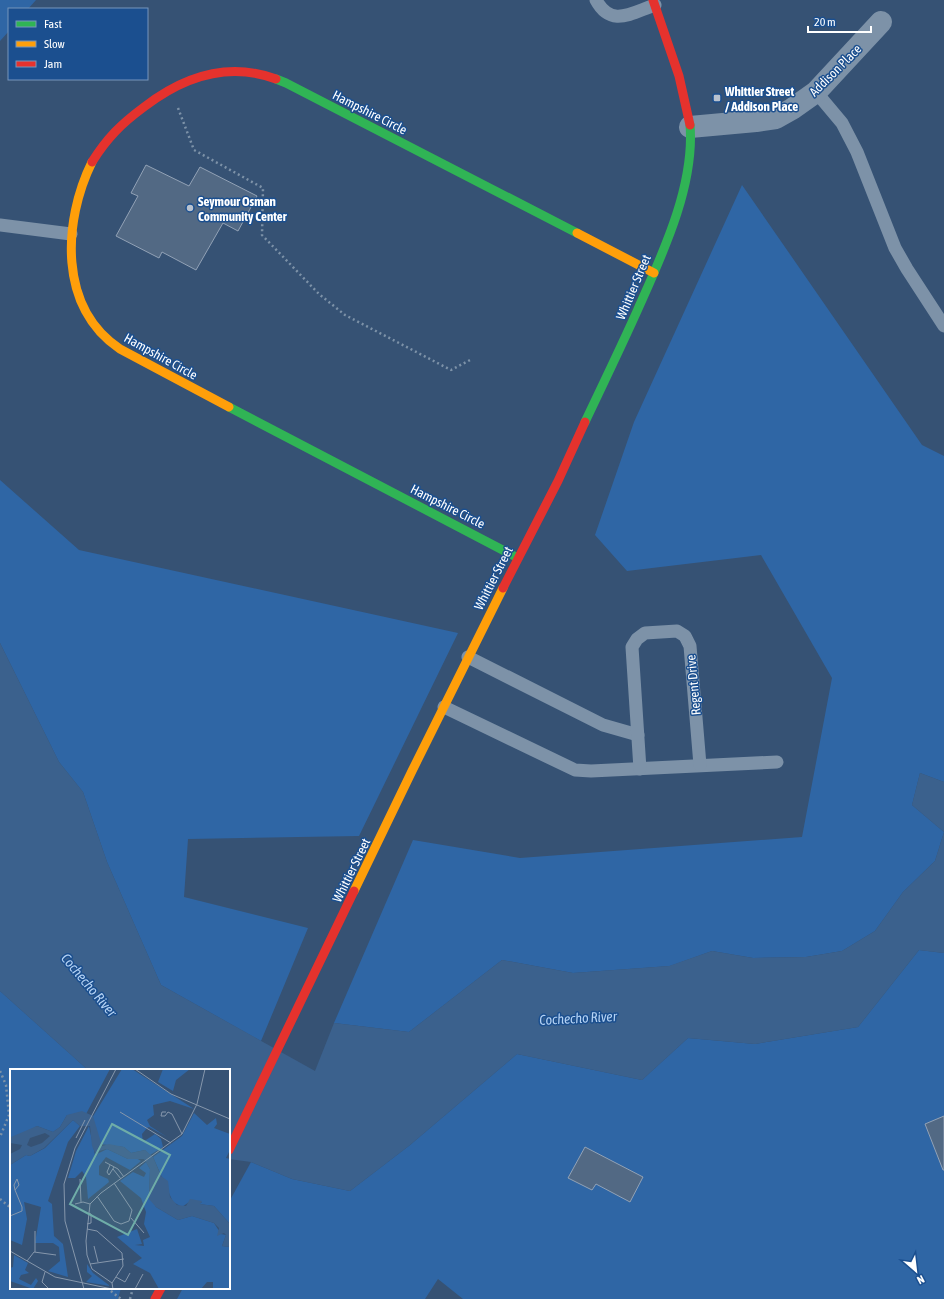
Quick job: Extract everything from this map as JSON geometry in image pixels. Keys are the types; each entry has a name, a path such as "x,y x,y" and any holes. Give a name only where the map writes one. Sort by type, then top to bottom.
{"street":[{"name":"Whittier Street","path":"230,1148 468,657 558,481 654,273 675,218 684,185 689,157 690,127 679,76 654,2"},
{"name":"Addison Place","path":"690,127 776,118 816,92 881,22"},
{"name":"Hampshire Circle","path":"518,558 127,354 112,344 88,316 79,297 73,276 71,234 75,206 82,180 94,157 110,135 127,119 158,96 187,80 212,73 236,72 262,74 286,83 654,273"},
{"path":"155,1299 160,1289"}],"lane":[{"path":"597,1 606,14 619,18 654,2"},
{"path":"816,92 842,123 857,152 895,248 907,270 944,326"},
{"path":"0,226 71,234"},
{"name":"Regent Drive","path":"640,768 632,647 637,639 645,633 677,631 685,636 690,646 700,765"},
{"path":"468,657 603,725 638,735"},
{"path":"444,707 575,770 591,771 777,762"}],"path":[{"path":"185,125 194,150 263,188 262,235 319,294 345,315 451,370 472,359"},
{"path":"0,1070 6,1084 9,1115 0,1137"},
{"path":"0,1198 10,1207"},
{"path":"108,1289 121,1299"},
{"path":"130,1299 133,1289"}],"shaded area":[{"path":"0,0 36,0 29,8 8,8 8,32 0,41"},
{"path":"742,185 922,445 944,456 944,782 920,773 912,805 944,832 935,861 903,892 875,931 842,951 806,957 753,958 712,951 670,966 573,973 502,960 409,1032 334,1023 413,840 520,858 802,837 832,678 761,555 627,571 595,535 634,422"},
{"path":"0,480 79,550 458,633 359,836 188,839 184,897 308,928 261,1041 161,985 107,862 83,792 59,762 0,643"},
{"path":"919,950 944,953 944,1299 463,1299 438,1279 425,1299 177,1299 182,1289 230,1289 230,1200 251,1162 292,1179 350,1191 410,1145 517,1054 642,1080 688,1038 755,1044 858,1027"},
{"path":"0,991 87,1069 10,1069 10,1289 121,1289 118,1299 0,1299"}],"water":[{"name":"Cochecho River","path":"0,643 59,762 83,792 107,862 161,985 315,1071 334,1023 409,1032 502,960 573,973 669,966 712,951 753,958 806,957 842,951 875,931 903,892 935,861 944,832 944,953 919,950 858,1027 755,1044 688,1038 642,1080 517,1054 410,1145 350,1191 292,1179 251,1162 230,1159 230,1069 87,1069 0,991"},
{"path":"920,773 944,782 944,832 912,805"}],"building":[{"name":"Seymour Osman Community Center","path":"146,165 189,186 200,167 257,196 238,231 223,223 196,270 162,252 159,258 116,236 138,196 131,193"},
{"path":"944,1116 944,1170 943,1170 925,1124"},
{"path":"585,1147 643,1177 630,1202 596,1184 592,1190 568,1178"}],"traffic: fast":[{"path":"276,79 577,233"},
{"path":"585,422 647,288 675,220 687,172 690,148 690,125"},
{"path":"229,407 518,558"}],"traffic: slow":[{"path":"92,162 82,185 75,210 72,236 72,262 76,287 85,311 100,332 120,349 229,407"},
{"path":"577,233 654,273"},
{"path":"354,891 503,588"}],"traffic: jam":[{"path":"653,0 679,76 690,125"},
{"path":"92,162 103,146 128,119 174,87 206,75 223,72 258,74 276,79"},
{"path":"503,588 558,481 585,422"},
{"path":"230,1148 354,891"},
{"path":"155,1299 160,1289"}],"place":[{"name":"Whittier Street / Addison Place","path":"717,98"},
{"name":"Seymour Osman Community Center","path":"190,208"}]}
